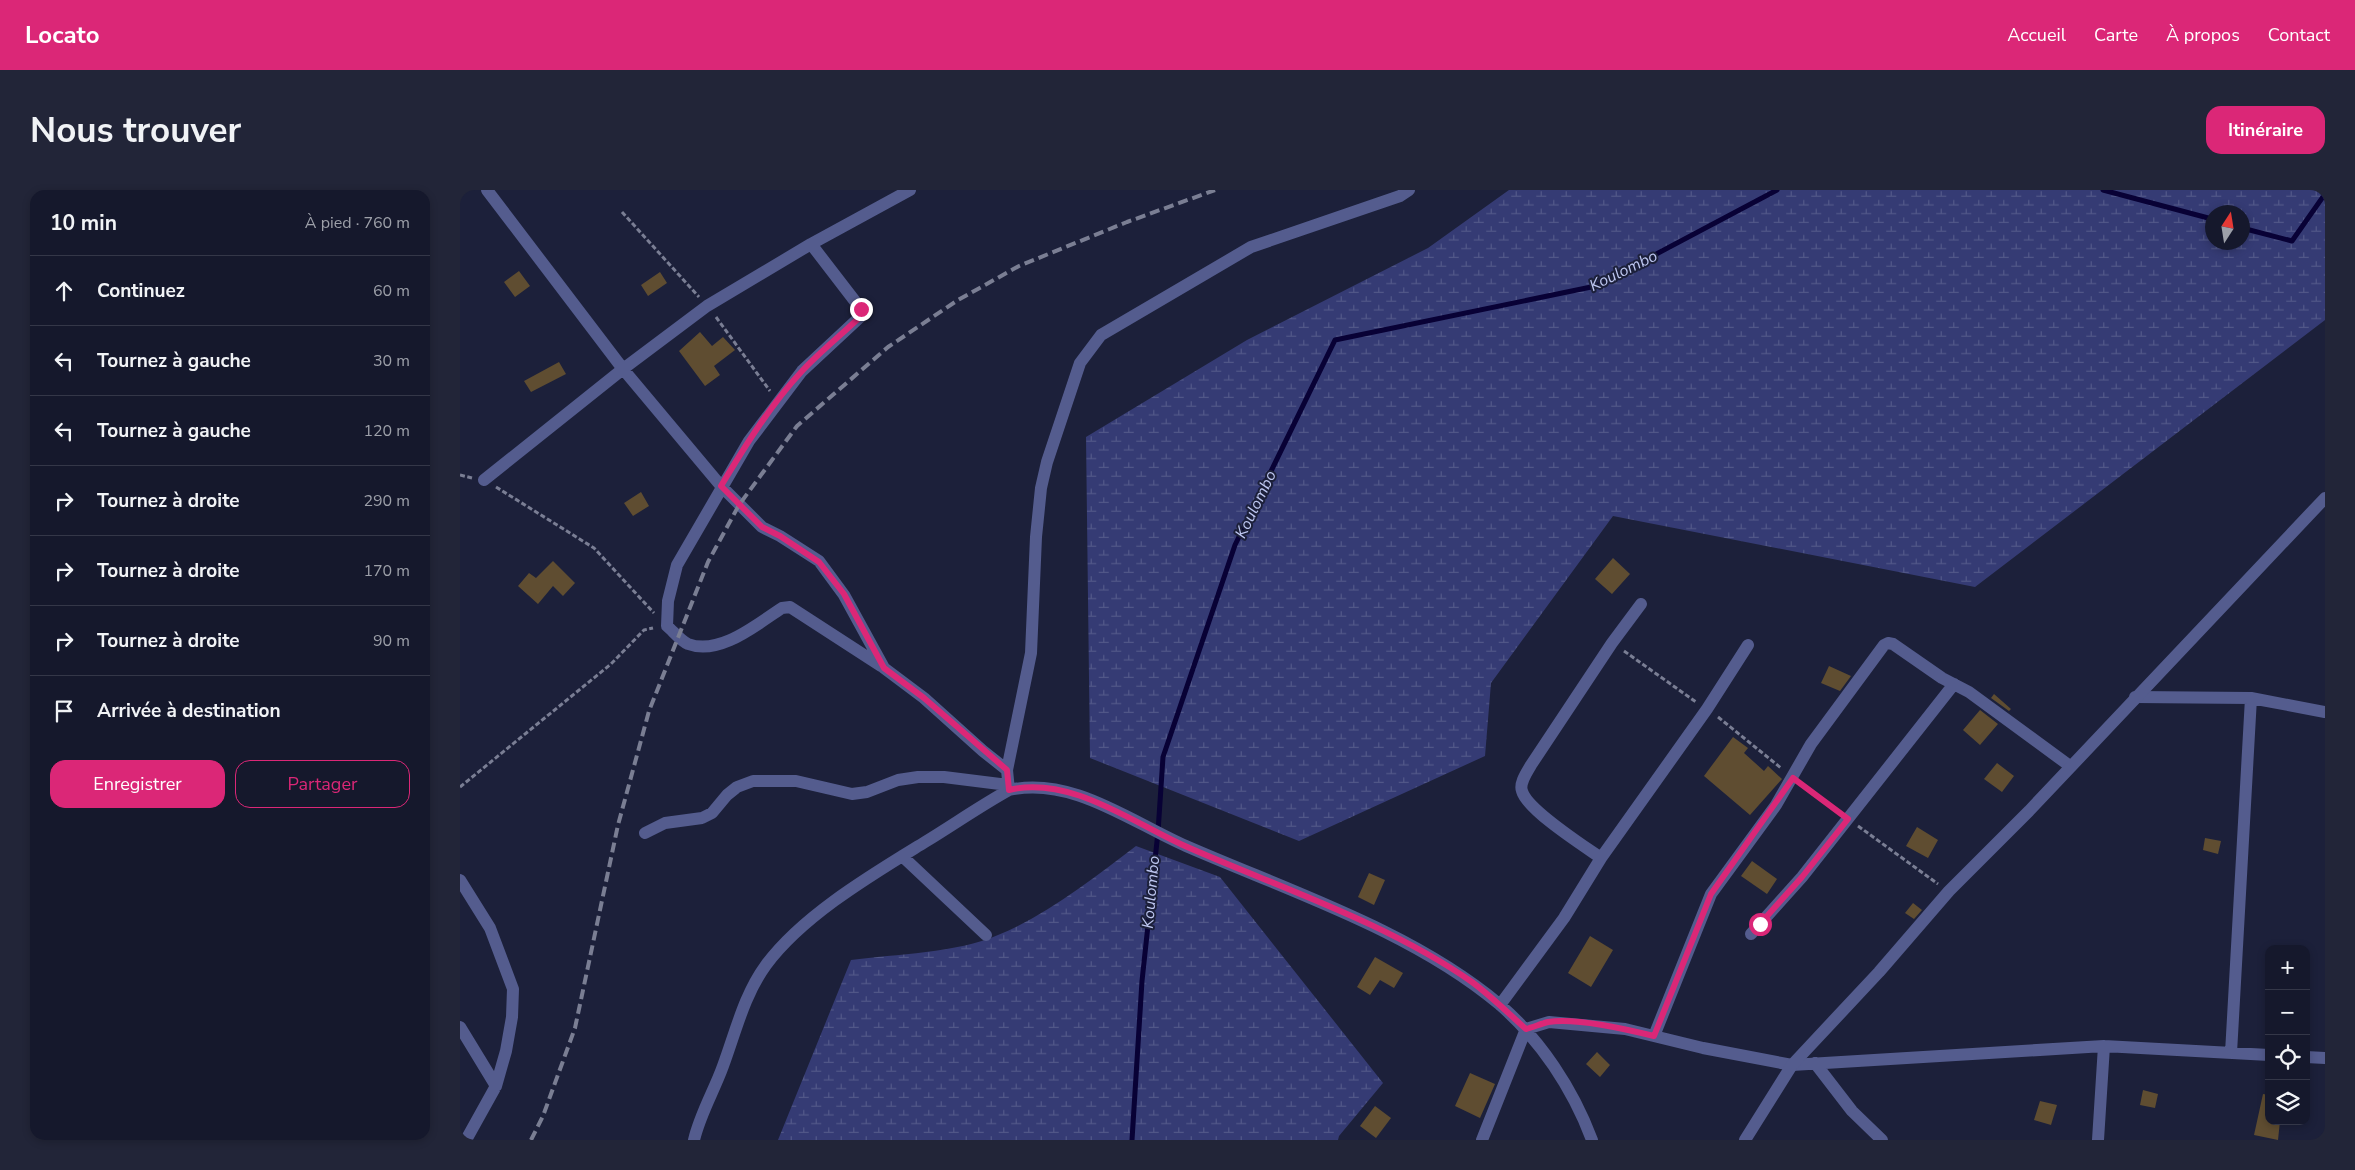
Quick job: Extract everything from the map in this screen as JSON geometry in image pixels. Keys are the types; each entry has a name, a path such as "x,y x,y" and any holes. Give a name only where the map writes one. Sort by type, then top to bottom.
{"street":[{"path":"487,190 623,369 721,486 762,527 780,536 819,562 844,594 884,668"},
{"path":"484,480 623,369 707,306 811,244 910,190"},
{"path":"1009,787 1007,770 1031,653 1036,537 1041,488 1047,462 1080,363 1101,335 1251,247 1400,196 1409,190"},
{"path":"811,244 861,309 860,317 802,370 749,440 677,565 668,601 667,626 687,643 703,646 720,644 782,608 790,608 884,668 924,698 1007,770"},
{"path":"1745,1140 1792,1065 1879,972 1949,891 2230,600 2325,498"},
{"path":"1601,858 1537,810 1522,792 1521,785 1531,765 1612,643 1641,604"},
{"path":"1654,1036 1711,894 1793,778 1811,744 1886,644 1894,644 1954,684 1970,692 2070,766"},
{"path":"1500,1005 1564,918 1601,858 1706,709 1748,645"},
{"path":"1751,934 1802,877 1954,684"},
{"path":"2135,697 2251,698 2325,712"},
{"path":"2231,1053 2251,698"},
{"path":"645,833 665,824 702,818 712,813 726,795 737,787 753,781 796,781 852,794 867,792 898,780 918,777 944,777 1009,787 1029,786 1051,789 1115,810 1184,845 1309,897 1401,941 1472,982 1500,1005 1534,1038 1575,1102 1592,1140"},
{"path":"694,1140 723,1068 742,1008 754,982 767,963 800,930 827,907 1009,787"},
{"path":"902,856 986,935"},
{"path":"460,880 490,928 512,989 512,1016 506,1051 496,1086 466,1140"},
{"path":"1526,1029 1549,1022 1625,1029 1703,1048 1792,1065 2104,1046 2265,1055"},
{"path":"460,1027 496,1086"},
{"path":"1482,1140 1526,1029"},
{"path":"2098,1140 2104,1046"},
{"path":"2310,1057 2325,1058"},
{"path":"1815,1064 1852,1111 1882,1140"}],"path":[{"path":"460,475 484,480 508,492 594,548 667,626"},
{"path":"460,787 611,664 644,630 667,626"},
{"path":"1612,643 1706,709 1793,778 1949,891"}],"green space":[{"path":"1509,190 2325,190 2325,320 1975,587 1613,516 1491,683 1485,756 1299,841 1090,758 1086,437 1247,340 1428,248"},
{"path":"1136,846 1220,877 1383,1083 1339,1136 1338,1140 778,1140 851,960 964,946 998,935 1035,917 1086,883"}],"building":[{"path":"519,271 530,286 515,297 504,282"},
{"path":"660,272 667,283 648,296 641,285"},
{"path":"700,332 712,346 723,337 735,350 714,366 720,375 705,386 679,351"},
{"path":"559,362 566,374 531,392 524,381"},
{"path":"641,492 649,506 633,516 624,503"},
{"path":"1613,558 1630,574 1612,594 1595,579"},
{"path":"553,561 575,583 563,596 553,586 538,604 518,586 529,573 536,578"},
{"path":"1829,666 1851,676 1840,691 1821,683"},
{"path":"1994,694 2011,709 2009,711 1991,698"},
{"path":"1980,710 1998,724 1980,745 1963,730"},
{"path":"1733,737 1748,748 1744,753 1764,771 1768,766 1782,779 1750,815 1704,776"},
{"path":"1997,763 2014,776 2002,792 1984,779"},
{"path":"1917,827 1938,840 1928,858 1906,846"},
{"path":"2205,838 2221,841 2218,854 2203,850"},
{"path":"1752,861 1777,879 1767,894 1741,876"},
{"path":"1369,873 1385,880 1374,905 1358,897"},
{"path":"1913,903 1922,910 1914,919 1905,913"},
{"path":"1590,936 1613,950 1591,987 1568,973"},
{"path":"1375,957 1403,973 1394,988 1380,980 1370,995 1357,987"},
{"path":"1597,1052 1610,1065 1600,1077 1586,1064"},
{"path":"1470,1073 1495,1084 1480,1118 1455,1106"},
{"path":"2143,1090 2158,1094 2155,1108 2140,1105"},
{"path":"2263,1094 2265,1094 2265,1125 2280,1125 2278,1140 2254,1135"},
{"path":"2040,1101 2057,1105 2051,1125 2034,1120"},
{"path":"1375,1106 1391,1118 1376,1138 1360,1126"}],"waterway":[{"name":"Koulombo","path":"1132,1140 1142,981 1158,832 1163,757 1235,545 1335,340 1596,286 1777,190"},
{"name":"Koulombo","path":"2103,190 2205,217"},
{"name":"Koulombo","path":"2250,230 2292,241 2325,194"}],"railway":[{"path":"531,1140 543,1116 575,1028 618,825 649,711 708,562 739,505 797,426 888,347 958,300 1019,266 1127,222 1215,190"}],"route":[{"path":"861,309 860,317 802,370 749,440 721,486 762,527 780,536 819,562 844,594 884,668 924,698 982,751 1007,770 1009,790 1029,786 1059,790 1095,802 1184,845 1309,897 1445,965 1472,982 1526,1029 1549,1022 1575,1023 1625,1029 1654,1036 1711,894 1776,805 1793,778 1848,819 1802,877 1760,924"}]}
